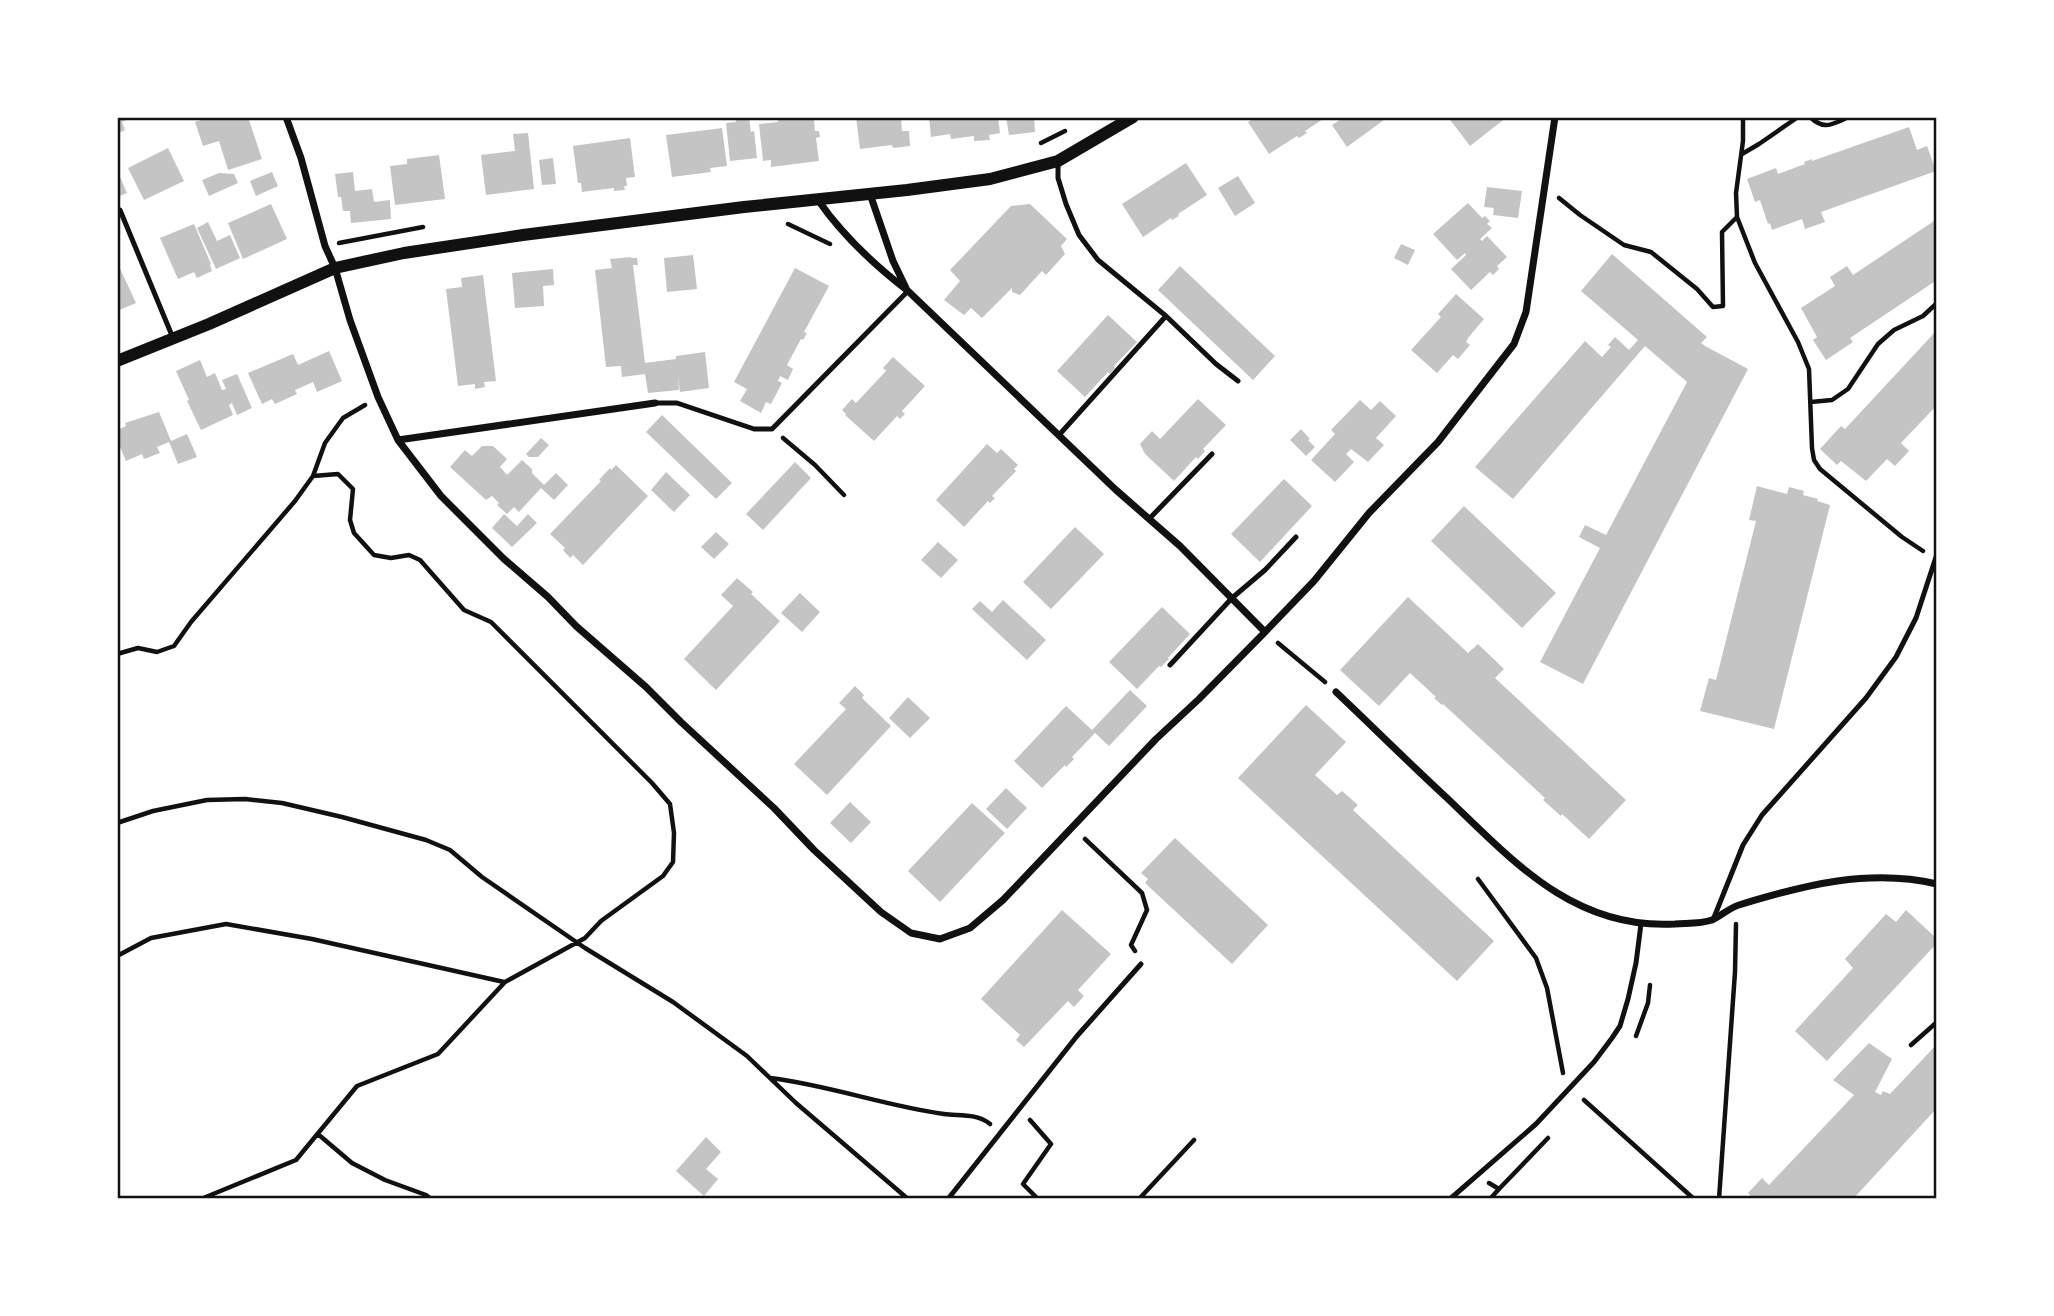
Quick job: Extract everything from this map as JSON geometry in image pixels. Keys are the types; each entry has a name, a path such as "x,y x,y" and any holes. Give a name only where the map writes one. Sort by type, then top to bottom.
{"street":[{"path":"286,117 301,158 325,246 335,268 358,344 378,397 398,440 441,496 504,559 646,687 881,912 911,933 940,939 970,928 1003,900 1156,739 1265,632 1314,581 1369,513 1438,442 1514,344 1526,312 1555,117"},
{"path":"117,361 335,268 404,253 523,235 990,178 1058,161 1133,117"},
{"path":"870,194 893,261 908,291"},
{"path":"818,200 852,243 908,291 1180,546 1265,632"},
{"path":"398,440 655,403"},
{"path":"1336,692 1503,852 1550,890 1585,909 1641,923 1695,923 1713,920 1736,906 1836,880 1892,877 1937,884"}],"lane":[{"path":"1058,161 1058,178 1066,204 1079,235 1098,260 1238,381"},
{"path":"120,210 173,338"},
{"path":"655,403 677,403 754,429 772,429 908,291"},
{"path":"1059,435 1166,316"},
{"path":"1149,519 1212,454"},
{"path":"1170,665 1232,598 1265,570 1296,537"},
{"path":"1713,920 1743,845 1762,815 1866,698 1896,657 1919,610 1936,556"},
{"path":"1450,1199 1536,1124 1594,1062 1620,1026 1636,963 1641,923"},
{"path":"948,1199 1077,1036 1141,964"}],"path":[{"path":"1743,117 1736,193 1737,217 1755,264 1798,342 1809,369 1814,460 1820,469 1902,537 1936,556"},
{"path":"1741,154 1798,117"},
{"path":"1810,117 1818,125 1826,126 1849,117"},
{"path":"1545,185 1580,215 1624,245 1651,252 1697,289 1713,307 1723,306 1722,232 1737,217"},
{"path":"781,222 835,247"},
{"path":"1811,402 1832,400 1848,389 1878,344 1894,330 1923,316 1937,303"},
{"path":"117,654 138,648 157,652 174,646 191,622 295,501 313,476 325,443 343,418 378,397"},
{"path":"772,429 815,465 844,495"},
{"path":"201,1199 296,1160 357,1086 438,1054 505,982 584,938 617,909 663,876 673,862 674,833 670,804 643,774 491,622 464,610 420,560 409,555 391,558 374,555 354,533 350,520 353,489 338,474 313,476"},
{"path":"1265,632 1336,692"},
{"path":"117,823 153,811 207,800 245,799 282,803 342,817 426,840 450,850 482,877 577,942 673,1002 747,1056 796,1103 908,1199"},
{"path":"1072,826 1142,893 1147,910 1131,945 1141,964"},
{"path":"1478,879 1535,958 1547,988 1567,1091"},
{"path":"1719,1199 1735,972 1736,906"},
{"path":"117,956 151,938 226,924 312,939 505,982"},
{"path":"1910,1045 1937,1022"},
{"path":"769,1077 803,1082 943,1114 982,1118 999,1133"},
{"path":"1584,1100 1693,1199"},
{"path":"1019,1108 1051,1144 1023,1185 1038,1199"},
{"path":"319,1135 352,1163 431,1199"},
{"path":"1139,1199 1194,1140"}],"building":[{"path":"117,117 133,117 122,122 125,130 117,134"},
{"path":"211,117 248,117 262,159 228,170 219,141 203,146 195,122"},
{"path":"735,117 749,117 751,132 754,131 757,158 730,161 726,123 736,122"},
{"path":"777,117 817,117 818,120 814,120 815,131 819,131 820,137 816,138 819,161 771,167 771,160 763,161 759,124 778,122"},
{"path":"856,117 901,117 902,131 909,131 910,146 860,149"},
{"path":"929,117 998,117 1000,133 989,135 990,140 974,141 974,136 951,139 950,134 931,137"},
{"path":"1006,117 1034,117 1035,132 1009,135"},
{"path":"1255,117 1326,117 1305,131 1307,133 1299,138 1297,136 1269,154 1248,122"},
{"path":"1344,117 1388,117 1347,147 1332,125"},
{"path":"1448,117 1507,117 1470,146"},
{"path":"1909,127 1917,150 1927,146 1936,171 1821,212 1825,222 1805,229 1802,219 1772,230 1760,200 1755,202 1747,179 1776,168 1778,174 1812,159"},
{"path":"722,128 727,166 710,168 711,172 672,177 666,135"},
{"path":"528,133 534,189 486,195 481,155 515,151 513,134"},
{"path":"630,138 635,177 626,178 625,190 614,191 614,188 582,192 581,183 578,183 573,146"},
{"path":"168,148 184,181 144,200 128,168"},
{"path":"439,155 445,199 395,205 390,166 407,164 407,159"},
{"path":"553,158 556,184 542,185 539,160"},
{"path":"1186,163 1207,195 1178,214 1179,216 1172,220 1171,218 1143,237 1122,204"},
{"path":"117,170 127,193 117,197"},
{"path":"272,172 278,186 256,196 250,181"},
{"path":"353,172 355,191 372,189 374,202 390,200 391,219 351,223 350,211 343,211 341,197 338,197 335,174"},
{"path":"219,173 234,174 238,183 209,196 202,180"},
{"path":"1238,176 1255,203 1235,216 1218,188"},
{"path":"1487,187 1522,191 1518,218 1493,215 1494,208 1484,207"},
{"path":"1468,203 1482,218 1485,216 1490,221 1487,224 1492,228 1480,239 1482,241 1487,236 1507,257 1497,266 1499,269 1493,275 1490,272 1471,290 1451,269 1465,253 1457,260 1433,234"},
{"path":"271,204 287,239 243,259 228,223"},
{"path":"1030,204 1067,239 1061,246 1065,254 1046,275 1042,271 1020,295 1012,292 1012,288 982,318 971,308 964,315 944,300 960,281 950,270 1011,206"},
{"path":"1937,219 1937,280 1850,338 1853,342 1826,360 1813,340 1817,337 1801,308 1835,286 1830,277 1847,266 1853,275"},
{"path":"208,222 217,241 230,235 240,258 216,269 197,228"},
{"path":"194,224 212,271 197,278 194,272 178,279 160,238"},
{"path":"1401,244 1415,250 1408,265 1394,258"},
{"path":"1612,254 1707,337 1701,343 1748,369 1583,684 1540,662 1600,548 1579,537 1585,525 1606,535 1687,382 1645,346 1513,499 1475,467 1585,341 1602,357 1615,337 1629,350 1638,340 1581,291"},
{"path":"693,255 697,289 667,292 664,258"},
{"path":"637,258 638,265 633,265 645,363 705,352 709,388 680,392 678,376 679,390 648,393 645,374 622,377 621,366 606,367 595,270 612,268 610,259"},
{"path":"117,262 136,303 117,311"},
{"path":"1180,266 1275,356 1253,380 1158,290"},
{"path":"795,268 829,286 804,332 807,333 787,365 793,369 788,380 780,376 778,381 782,383 771,404 766,402 761,413 740,401 747,389 734,382"},
{"path":"553,269 554,285 543,286 544,306 515,308 512,273"},
{"path":"483,275 496,381 484,382 485,387 475,389 475,384 458,386 446,289 462,287 461,278"},
{"path":"1456,294 1484,319 1468,338 1466,342 1470,345 1458,359 1453,355 1437,373 1411,350 1441,317 1438,314"},
{"path":"1108,315 1137,342 1114,366 1110,374 1108,372 1085,397 1057,371"},
{"path":"1937,330 1937,405 1901,443 1909,451 1895,466 1887,459 1866,481 1841,461 1837,465 1820,449 1841,426 1845,429"},
{"path":"329,351 342,381 317,392 313,382 295,390 297,394 275,404 272,399 262,404 248,373 293,354 298,365"},
{"path":"893,357 925,386 902,411 905,414 900,419 897,416 874,441 842,410 852,399 856,403 886,371 883,368"},
{"path":"200,360 207,377 215,373 222,390 226,389 222,380 237,374 252,408 237,415 232,403 229,405 233,415 201,430 176,371"},
{"path":"1198,399 1226,425 1203,449 1205,451 1198,459 1196,457 1174,481 1145,454 1140,444 1152,431 1160,439"},
{"path":"1360,400 1371,410 1380,401 1396,416 1376,438 1384,445 1368,462 1351,449 1346,454 1354,462 1335,482 1311,460 1335,434 1331,430"},
{"path":"159,412 171,441 187,434 197,457 178,464 169,442 157,447 160,453 144,459 142,454 126,461 117,440 117,430 126,426 125,423"},
{"path":"662,415 732,483 716,499 646,432"},
{"path":"1301,429 1315,447 1306,456 1290,440"},
{"path":"541,438 549,445 538,457 529,457 526,454"},
{"path":"987,444 997,453 1001,449 1018,465 1014,469 1016,471 992,496 995,498 990,503 988,501 964,527 936,500"},
{"path":"482,446 493,446 507,459 500,467 507,475 522,460 544,485 556,473 568,485 554,500 541,488 519,512 514,507 507,514 492,496 486,500 450,467 465,450 472,456"},
{"path":"795,462 811,478 763,530 746,514"},
{"path":"616,465 648,496 583,565 573,555 570,558 563,550 565,548 550,534 610,468 611,470"},
{"path":"666,472 690,495 674,512 651,490"},
{"path":"1284,479 1312,506 1260,562 1231,534"},
{"path":"1757,486 1787,494 1789,487 1804,491 1803,495 1830,505 1774,729 1700,711 1709,678 1716,680 1756,521 1749,520"},
{"path":"1464,506 1556,593 1522,628 1431,541"},
{"path":"504,514 517,526 528,514 537,523 512,547 492,528"},
{"path":"1075,527 1104,554 1051,609 1023,582"},
{"path":"716,532 729,544 714,559 701,547"},
{"path":"938,542 958,560 941,578 921,560"},
{"path":"737,578 780,621 716,690 684,659 733,606 721,595"},
{"path":"800,593 820,612 802,632 781,613"},
{"path":"1408,597 1468,653 1478,644 1504,669 1495,678 1626,800 1589,839 1543,800 1545,798 1410,673 1379,706 1340,670"},
{"path":"1003,600 1046,640 1027,660 972,609 980,601 992,612"},
{"path":"1162,607 1190,634 1169,659 1137,689 1109,662"},
{"path":"855,686 864,695 862,698 891,726 827,795 794,764 846,709 839,703"},
{"path":"1130,690 1147,706 1109,746 1095,733 1072,757 1074,759 1042,788 1014,761 1066,706 1092,730"},
{"path":"908,697 930,718 910,738 889,718"},
{"path":"1306,705 1346,742 1315,775 1337,795 1342,791 1358,805 1353,810 1494,941 1457,981 1238,778"},
{"path":"1006,788 1027,808 1007,829 986,809"},
{"path":"850,802 871,822 851,843 830,823"},
{"path":"972,803 1005,833 940,902 908,871"},
{"path":"1175,838 1268,925 1232,964 1145,883 1148,879 1141,873"},
{"path":"1062,910 1111,954 1078,990 1084,996 1074,1007 1068,1001 1024,1047 1016,1040 1020,1035 981,999"},
{"path":"1906,910 1937,939 1937,943 1827,1061 1795,1031 1853,968 1845,959 1886,914 1896,922"},
{"path":"1869,1043 1892,1059 1875,1092 1881,1095 1883,1091 1890,1094 1937,1044 1937,1108 1853,1199 1754,1199 1748,1193 1762,1178 1769,1185 1854,1095 1833,1080"},
{"path":"706,1137 721,1152 706,1169 718,1179 704,1196 676,1171"}]}
